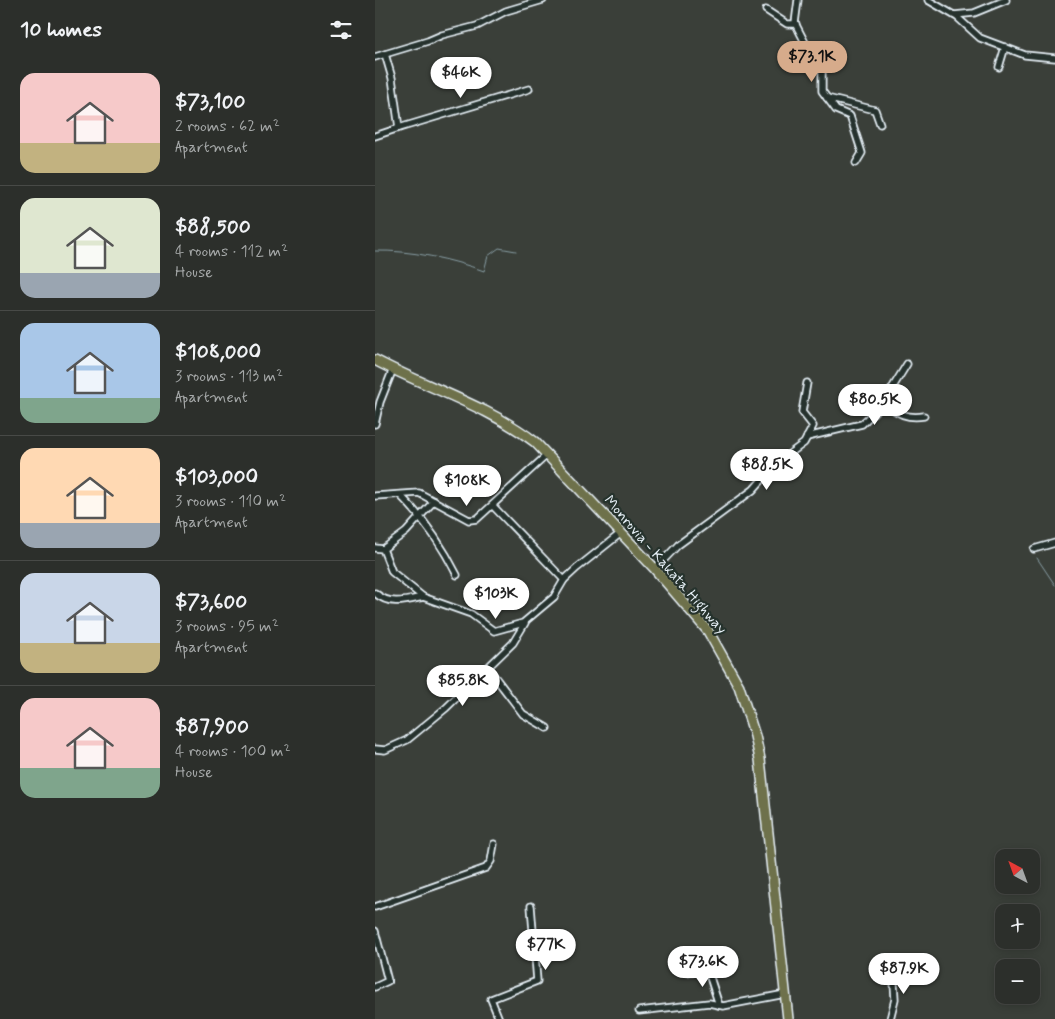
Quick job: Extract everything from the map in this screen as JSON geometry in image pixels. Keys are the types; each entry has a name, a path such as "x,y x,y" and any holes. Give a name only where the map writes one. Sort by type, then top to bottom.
{"highway":[{"name":"Monrovia - Kakata Highway","path":"375,360 486,412 519,430 549,454 655,569 708,631 725,658 739,686 755,736 767,808 788,1019"}],"street":[{"path":"524,7 527,0"},
{"path":"375,57 442,35 477,26 505,11 543,0"},
{"path":"798,0 796,24 812,56 822,68 822,91 836,110 850,116 862,153 856,164"},
{"path":"928,0 954,15 980,38 1025,55 1055,58"},
{"path":"954,15 974,13 1005,0"},
{"path":"766,10 783,22 796,24"},
{"path":"999,67 1005,48"},
{"path":"385,54 392,78 399,128"},
{"path":"375,136 529,89"},
{"path":"827,98 875,110 880,124"},
{"path":"807,437 862,424 883,403 907,364"},
{"path":"375,424 380,402 393,369"},
{"path":"655,569 678,544 753,490 777,463 804,443 813,426 803,412 807,383"},
{"path":"883,403 903,416 924,416"},
{"path":"375,496 401,496 419,493 469,520 477,518 493,506 549,454"},
{"path":"401,496 422,517 442,545 457,575"},
{"path":"375,548 383,549 422,517 434,501"},
{"path":"493,506 565,580"},
{"path":"383,549 392,572 423,597 471,614 494,631 523,623 554,597 565,580 621,533"},
{"path":"1035,549 1055,542"},
{"path":"375,593 381,599 397,603 423,597"},
{"path":"375,749 385,750 407,740 446,708 513,642 525,623"},
{"path":"488,668 502,690 523,714 547,728"},
{"path":"375,907 486,868 491,861 494,844"},
{"path":"499,1019 491,999 493,997 537,981 531,906"},
{"path":"375,931 388,981 375,987"},
{"path":"890,1019 895,999 893,968"},
{"path":"687,972 708,971 719,1005"},
{"path":"639,1011 709,1003 719,1005 785,994"}],"waterway":[{"path":"375,251 430,256 484,271 488,256 499,248 516,251"},
{"path":"1037,558 1055,585"}]}
